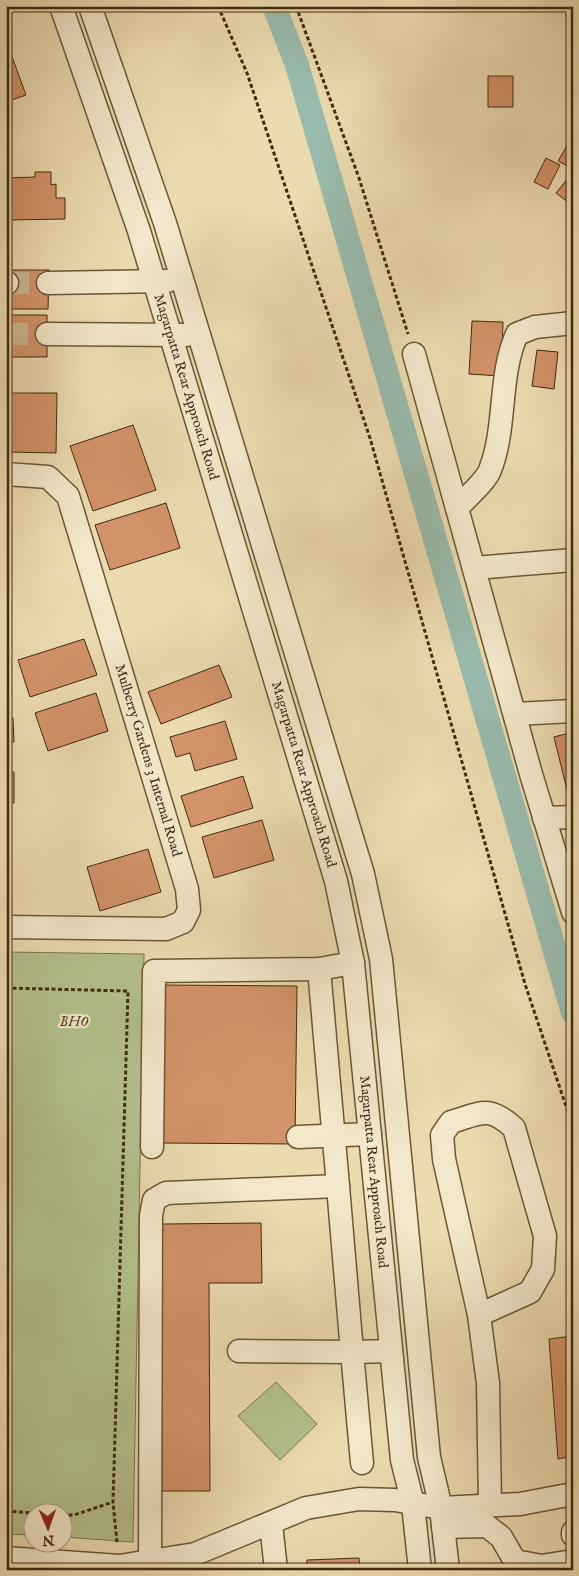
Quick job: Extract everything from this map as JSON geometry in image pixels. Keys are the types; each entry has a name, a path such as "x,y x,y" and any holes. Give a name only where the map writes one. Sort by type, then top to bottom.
{"street":[{"name":"Magarpatta Rear Approach Road","path":"60,6 107,136 154,281 336,881 353,963 402,1460 413,1504 420,1570"},
{"name":"Magarpatta Rear Approach Road","path":"90,6 166,223 363,874 382,969 429,1458 442,1518 448,1570"},
{"path":"48,283 183,280"},
{"path":"457,508 490,472 497,439 510,350 517,334 536,327 573,323"},
{"path":"47,334 171,336 199,334"},
{"path":"414,354 544,818 573,912"},
{"name":"Mulberry Gardens 3 Internal Road","path":"6,474 48,477 68,496 187,889 189,910 183,922 166,929 6,927"},
{"path":"474,568 573,560"},
{"path":"515,714 573,711"},
{"path":"544,818 573,818"},
{"path":"152,1147 154,971 319,969 353,963"},
{"path":"319,969 362,1463"},
{"path":"480,1315 530,1292 543,1269 545,1236 514,1128 500,1116 488,1112 451,1122 442,1135 444,1159 480,1315 488,1383 490,1505"},
{"path":"298,1137 370,1134"},
{"path":"150,1561 150,1216 154,1200 166,1193 338,1186"},
{"path":"239,1351 391,1351"},
{"path":"442,1518 490,1505 520,1504 573,1494"},
{"path":"6,1558 119,1566 195,1554 306,1508 359,1499 395,1500 413,1504 442,1518 487,1526 501,1537 515,1561 541,1566 573,1561"},
{"path":"271,1524 276,1570"}],"path":[{"path":"218,6 248,72 370,438 525,984 573,1127"},
{"path":"296,6 359,178 414,354"},
{"path":"6,988 128,991 113,1502 119,1566"},
{"path":"72,1515 113,1502"},
{"path":"6,1511 22,1512"}],"green space":[{"name":"BHO","path":"6,952 144,954 133,1542 72,1538 72,1504 22,1504 22,1535 6,1534"},
{"path":"276,1382 317,1424 280,1460 238,1416"}],"building":[{"path":"11,54 26,95 6,102 6,56"},
{"path":"488,76 513,76 513,107 488,107"},
{"path":"571,139 573,140 573,169 558,161"},
{"path":"546,158 560,165 548,189 534,182"},
{"path":"35,172 51,172 51,185 56,184 56,198 65,198 65,219 6,220 6,178 35,177"},
{"path":"573,172 573,206 556,193"},
{"path":"7,270 49,270 48,309 7,309"},
{"path":"6,315 47,315 47,357 6,357"},
{"path":"472,321 503,322 501,376 469,374"},
{"path":"537,350 558,352 554,389 532,386"},
{"path":"9,393 57,393 56,453 8,452"},
{"path":"133,425 156,490 93,511 70,446"},
{"path":"166,503 180,548 110,570 95,525"},
{"path":"84,639 97,675 30,697 18,660"},
{"path":"219,665 232,697 161,724 148,692"},
{"path":"96,693 108,731 48,751 35,713"},
{"path":"6,696 7,719 13,718 14,742 6,742"},
{"path":"225,721 237,759 195,771 190,753 176,757 170,737"},
{"path":"573,732 573,788 567,790 554,737"},
{"path":"6,772 14,772 14,803 6,803"},
{"path":"243,776 253,808 191,827 181,796"},
{"path":"262,820 274,860 214,878 202,837"},
{"path":"148,849 161,892 100,911 87,867"},
{"path":"163,985 297,986 295,1144 162,1143"},
{"path":"261,1223 262,1283 209,1283 210,1491 162,1491 162,1224"},
{"path":"573,1336 573,1456 558,1459 549,1339"},
{"path":"359,1558 360,1570 307,1570 307,1560"}],"waterway":[{"path":"274,6 297,65 573,1013"}],"tunnel":[{"path":"7,283 48,283"},
{"path":"6,334 47,334"}]}
